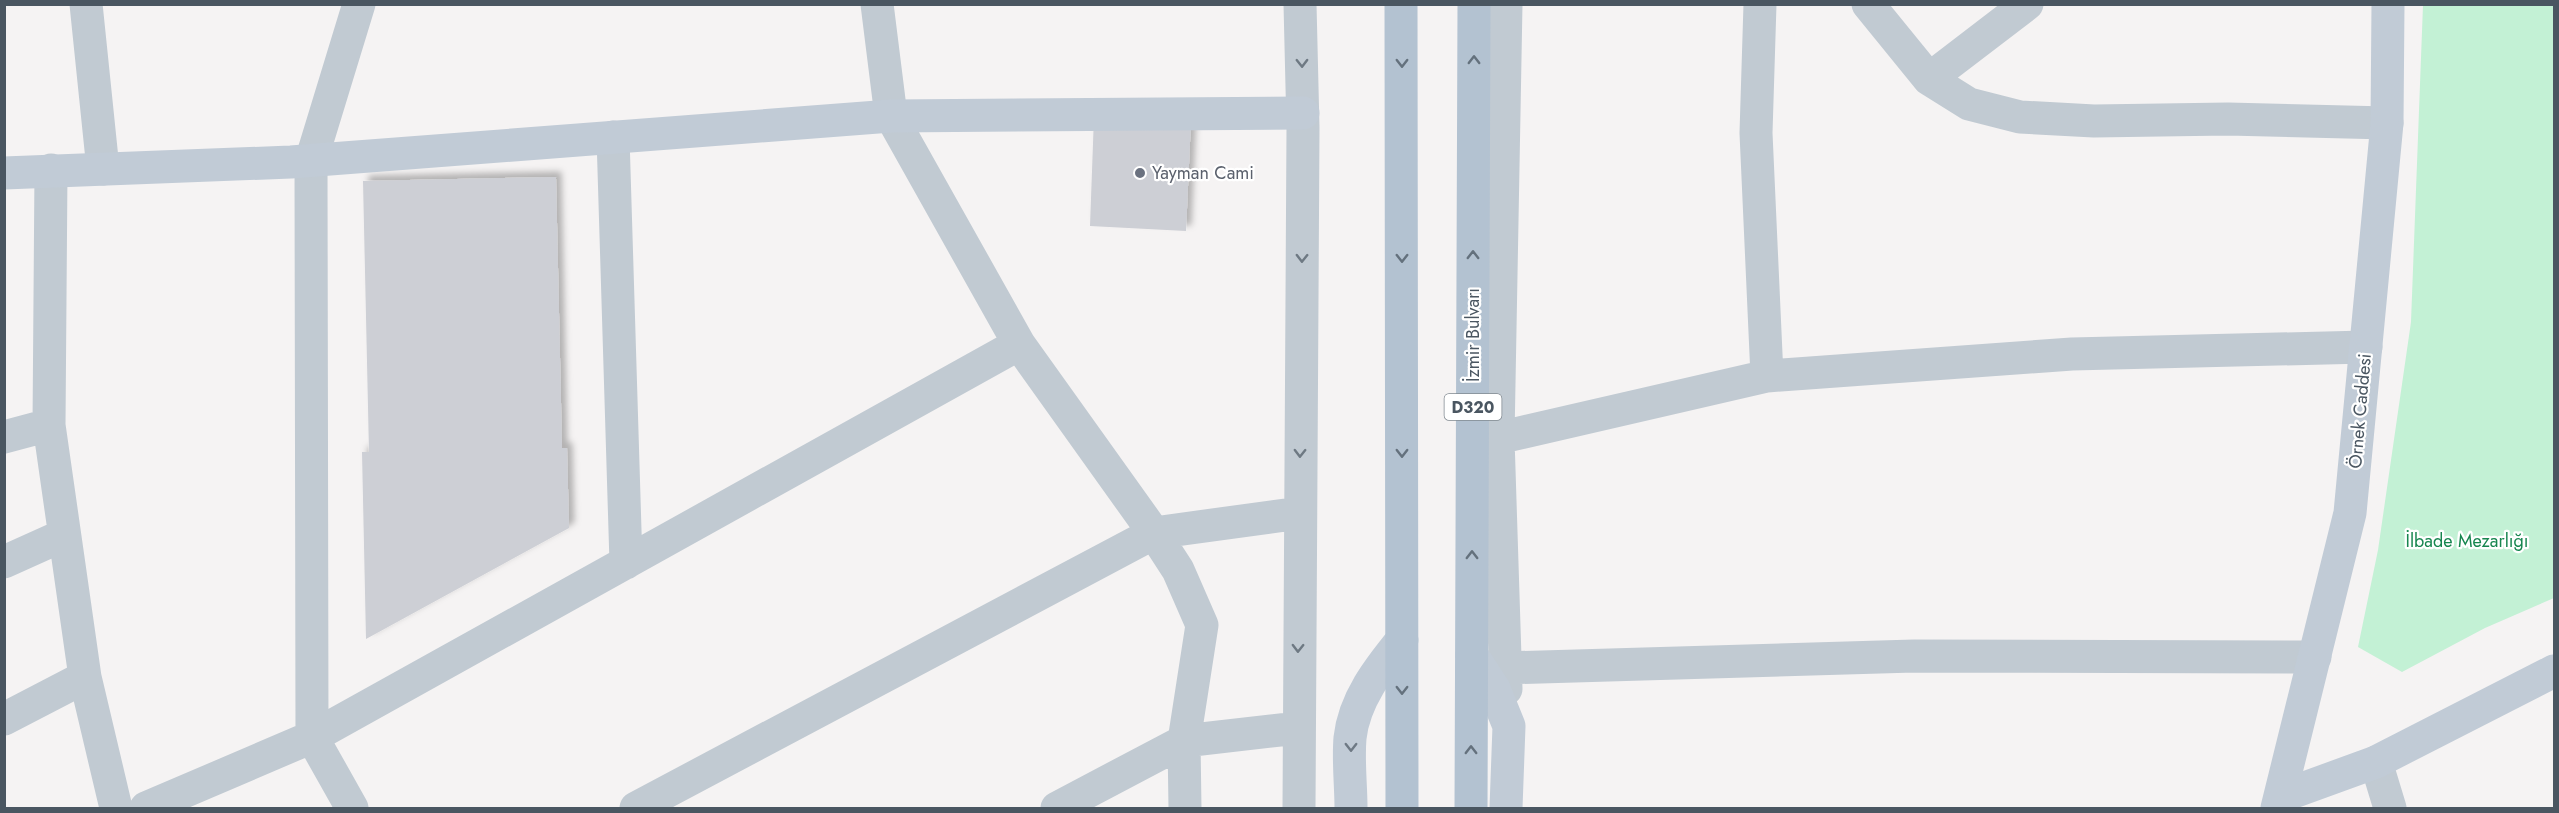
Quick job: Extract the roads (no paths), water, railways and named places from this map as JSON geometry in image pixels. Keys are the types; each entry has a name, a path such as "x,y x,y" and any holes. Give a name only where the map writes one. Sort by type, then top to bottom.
{"main road":[{"path":"1401,4 1402,808"},
{"name":"İzmir Bulvarı","path":"1471,808 1474,4"}],"street":[{"path":"86,4 104,169"},
{"path":"352,808 312,737 311,161 359,4"},
{"path":"877,4 891,116 1019,344 1154,533 1178,570 1202,625 1184,741 1185,808"},
{"path":"1299,808 1303,113 1300,4"},
{"path":"1506,4 1498,438 1504,668 1509,726 1506,808"},
{"path":"1760,4 1756,133 1767,376"},
{"path":"1868,4 1929,79 1969,104 2020,117 2094,121 2228,119 2387,123"},
{"path":"1929,79 2027,4"},
{"name":"Örnek Caddesi","path":"2279,803 2350,513 2387,123 2388,4"},
{"path":"4,173 311,161 891,116 1303,113"},
{"path":"614,137 626,563"},
{"path":"51,170 49,425 85,677 116,808"},
{"path":"146,808 312,737 1019,344"},
{"path":"1498,438 1767,376 2072,354 2366,348"},
{"path":"4,437 49,425"},
{"path":"636,808 1154,533 1300,513"},
{"path":"4,562 64,535"},
{"path":"1351,808 1350,738 1356,712 1367,688 1402,639"},
{"path":"1472,655 1494,689 1509,726"},
{"path":"1504,668 1914,656 2314,657"},
{"path":"2279,803 2376,762 2553,675"},
{"path":"4,720 85,677"},
{"path":"1058,808 1184,741 1298,728"},
{"path":"2376,762 2390,808"}],"place":[{"name":"Yayman Cami","path":"1140,173"}],"park label":[{"name":"İlbade Mezarlığı","path":"2467,541"}]}
